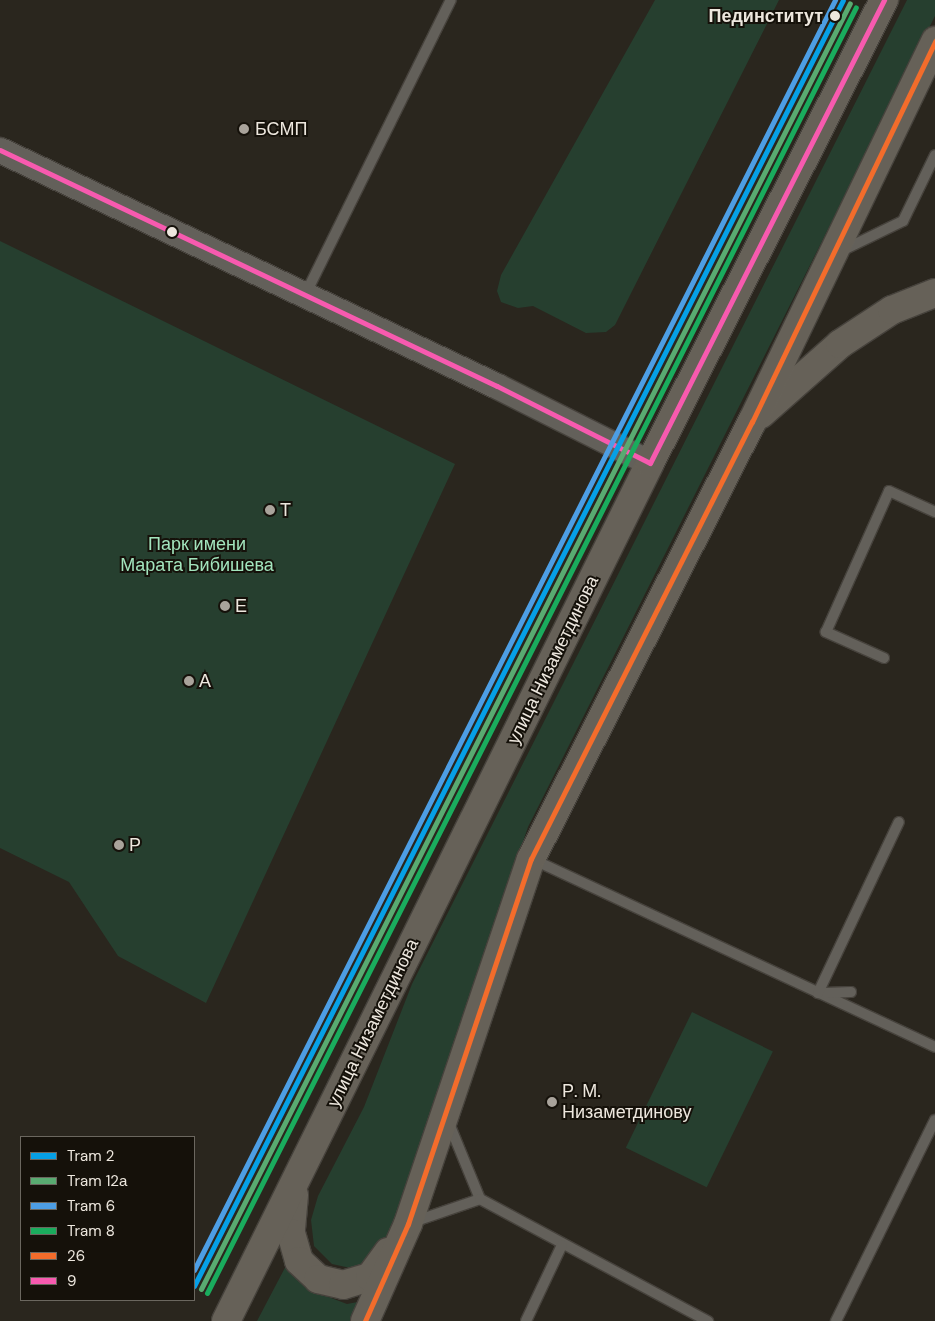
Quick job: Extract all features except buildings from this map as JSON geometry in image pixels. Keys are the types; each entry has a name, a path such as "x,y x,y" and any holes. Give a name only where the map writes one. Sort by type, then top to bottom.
{"main road":[{"name":"улица Низаметдинова","path":"226,1321 650,463 884,0"},
{"path":"365,1321 408,1224 531,859 752,422 935,42"},
{"path":"752,422 840,344 892,310 935,292"},
{"path":"295,1181 291,1233 300,1261 318,1280 343,1285 370,1276 408,1224"}],"street":[{"path":"0,150 497,386 650,463"}],"lane":[{"path":"304,296 450,0"},
{"path":"832,256 903,221 935,155"},
{"path":"884,658 826,632 888,491 935,512"},
{"path":"818,993 899,822"},
{"path":"531,859 935,1047"},
{"path":"818,993 852,992"},
{"path":"445,1112 480,1199 562,1245 708,1321"},
{"path":"836,1321 935,1120"},
{"path":"408,1224 480,1199"},
{"path":"526,1321 562,1245"}],"green space":[{"path":"655,0 779,0 615,325 606,332 586,333 533,306 518,308 501,302 497,291 501,275"},
{"path":"907,0 935,0 935,16 528,827 388,1240 380,1254 355,1269 332,1264 314,1246 311,1220 318,1196 364,1107 412,984"},
{"name":"Парк имени Марата Бибишева","path":"0,241 455,464 206,1003 118,956 69,882 0,848"},
{"path":"692,1012 773,1051 707,1187 626,1148"},
{"path":"288,1262 318,1293 347,1304 363,1301 355,1321 257,1321"}],"tram line":[{"name":"6","path":"195,1268 835,0"},
{"name":"2","path":"195,1284 843,0"},
{"name":"12а","path":"201,1289 850,3"},
{"name":"8","path":"207,1293 856,7"}],"transit line":[{"name":"9","path":"0,150 497,386 650,463 884,0"},
{"name":"26","path":"365,1321 408,1224 531,859 752,422 935,41"}],"place":[{"name":"Пединститут","path":"835,16"},
{"name":"БСМП","path":"244,129"},
{"name":"Т","path":"270,510"},
{"name":"Е","path":"225,606"},
{"name":"А","path":"189,681"},
{"name":"Р","path":"119,845"},
{"name":"Р. М. Низаметдинову","path":"552,1102"}]}
